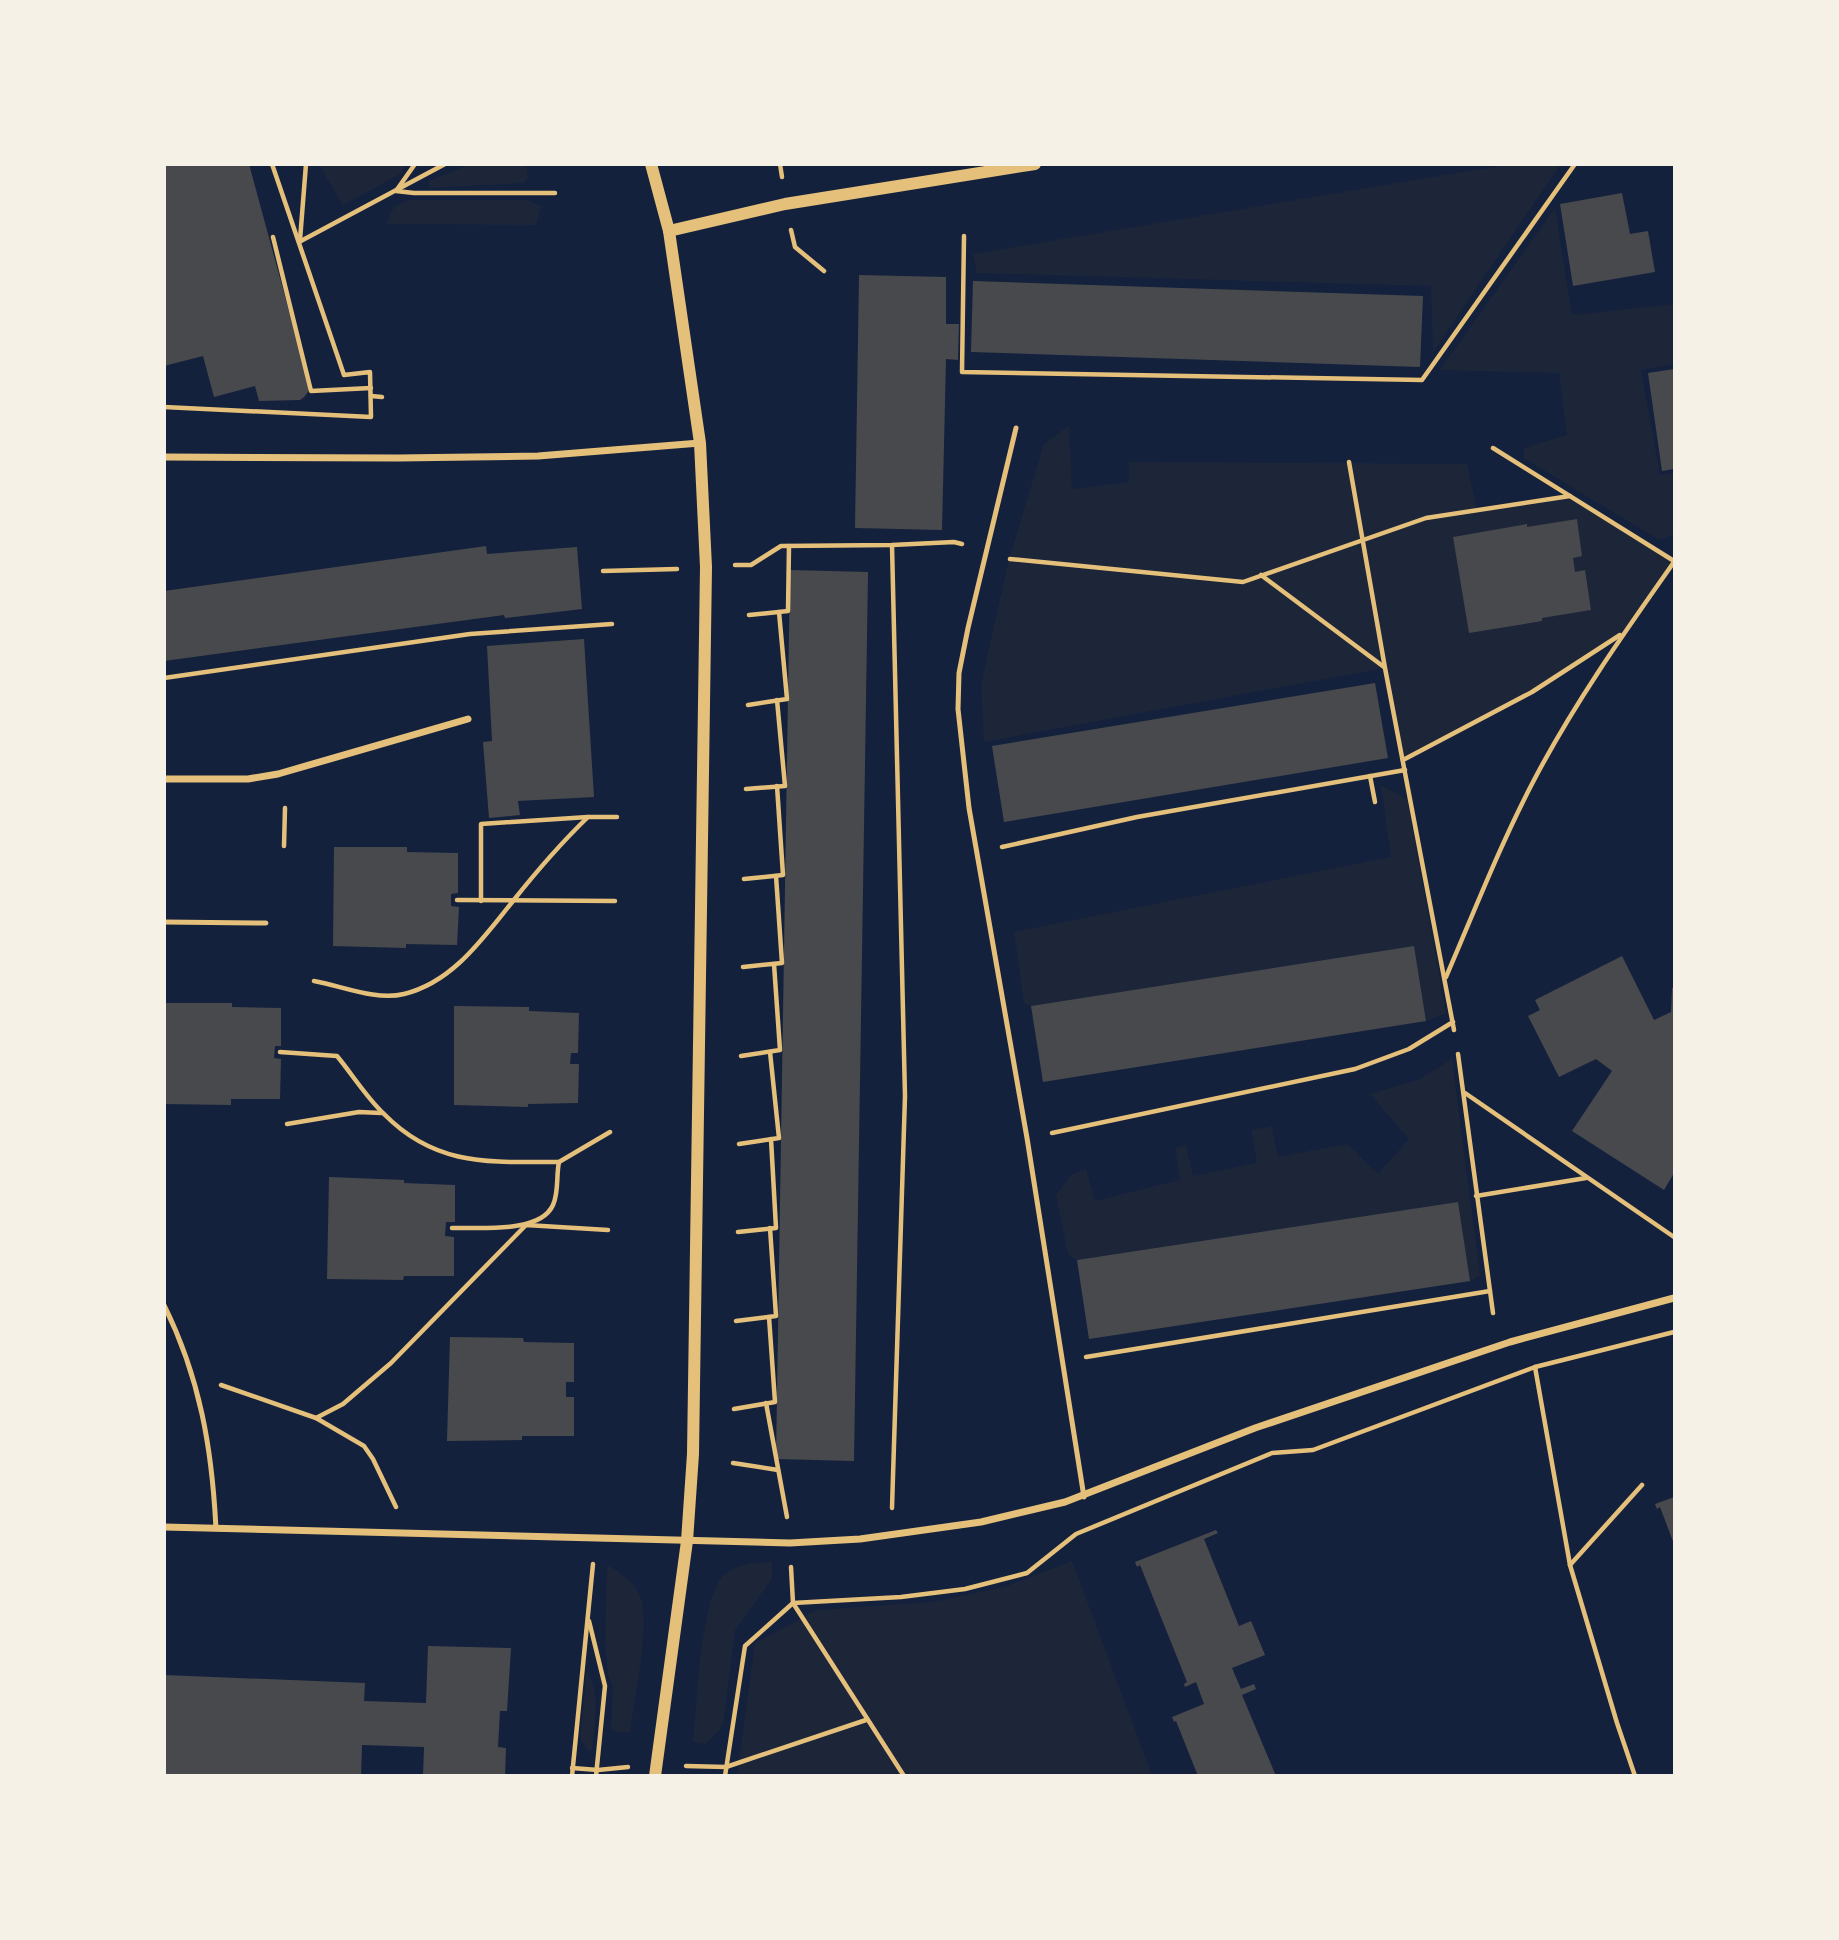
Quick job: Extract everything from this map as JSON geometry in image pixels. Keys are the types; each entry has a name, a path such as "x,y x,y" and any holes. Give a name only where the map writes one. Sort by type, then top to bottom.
{"street":[{"path":"650,164 669,231 700,443 706,567 693,1454 687,1541 655,1776"},
{"path":"669,231 785,204 988,168 1035,164"},
{"path":"164,457 538,456 700,443"},
{"path":"164,779 248,779 278,774 468,719"},
{"path":"164,1527 790,1543 860,1539 982,1522 1084,1497 1255,1428 1497,1346 1675,1298"}],"lane":[{"path":"1016,428 959,673 958,709 969,808 1027,1138 1084,1497"},
{"path":"164,922 266,923"},
{"path":"164,1305 194,1376 207,1432 216,1529"}],"path":[{"path":"164,407 371,416 370,373 344,375 272,164"},
{"path":"299,242 306,164"},
{"path":"396,191 415,164"},
{"path":"299,242 445,164"},
{"path":"964,236 962,372 1422,380 1575,164"},
{"path":"396,191 555,192"},
{"path":"273,237 311,391 370,388"},
{"path":"371,396 382,397"},
{"path":"1445,978 1534,779 1595,675 1675,562 1493,448"},
{"path":"1349,462 1454,1030"},
{"path":"751,565 781,546 954,542 1009,559 1243,582 1426,518 1570,496"},
{"path":"891,1512 905,1096 892,545"},
{"path":"749,615 788,611 789,546"},
{"path":"1261,575 1385,668"},
{"path":"748,705 787,699 779,612"},
{"path":"164,678 470,634 612,624"},
{"path":"1402,760 1532,692 1624,633"},
{"path":"746,789 785,786 777,700"},
{"path":"977,853 1137,817 1405,770"},
{"path":"1370,776 1375,802"},
{"path":"744,879 783,875 777,786"},
{"path":"284,846 285,808"},
{"path":"314,981 377,995 403,995 433,982 461,962 489,933 513,901 588,817"},
{"path":"481,901 481,824 617,817"},
{"path":"743,967 782,963 776,876"},
{"path":"457,900 615,901"},
{"path":"741,1056 780,1050 775,964"},
{"path":"1027,1138 1355,1069 1409,1049 1453,1022"},
{"path":"280,1052 337,1056 382,1113 409,1137 446,1155 494,1162 559,1162 610,1132"},
{"path":"739,1144 779,1138 770,1052"},
{"path":"1458,1054 1493,1313"},
{"path":"1463,1093 1675,1237"},
{"path":"287,1124 359,1112 382,1113"},
{"path":"737,1232 776,1228 771,1139"},
{"path":"316,1418 343,1404 391,1363 526,1226 542,1217 553,1206 559,1162"},
{"path":"1476,1196 1587,1178"},
{"path":"452,1228 526,1226 608,1230"},
{"path":"736,1321 776,1316 770,1228"},
{"path":"1063,1360 1490,1291"},
{"path":"734,1409 775,1402 769,1317"},
{"path":"725,1776 745,1646 793,1603 901,1597 965,1588 1027,1573 1076,1534 1272,1453 1313,1450 1535,1367 1675,1332"},
{"path":"1535,1367 1570,1565 1617,1723 1636,1776"},
{"path":"194,1376 316,1418 364,1446 397,1508"},
{"path":"766,1403 790,1543 793,1603 904,1776"},
{"path":"733,1463 778,1470"},
{"path":"1570,1565 1643,1485"},
{"path":"572,1776 596,1539"},
{"path":"572,1768 597,1773 605,1686 587,1615"},
{"path":"726,1767 866,1720"}],"shaded area":[{"path":"1511,164 1560,165 1433,352 1431,286 977,273 973,254"},
{"path":"319,165 404,165 402,173 343,205"},
{"path":"468,165 526,165 528,178 523,183 429,188 429,181"},
{"path":"408,200 527,200 541,206 536,225 386,224 394,207"},
{"path":"1555,208 1572,315 1674,304 1674,364 1641,370 1660,475 1674,473 1674,534 1659,540 1524,458 1524,448 1567,435 1559,373 1440,370"},
{"path":"1069,426 1072,489 1129,482 1129,462 1467,464 1477,510 1570,496 1674,561 1624,633 1554,679 1403,760 1385,668 984,742 981,684 1009,559 1044,444"},
{"path":"1381,785 1407,799 1446,1013 1426,1021 1414,946 1031,1006 1024,1003 1014,932 1391,857"},
{"path":"1452,1059 1480,1275 1470,1281 1457,1202 1077,1260 1068,1255 1056,1195 1071,1175 1086,1169 1095,1201 1180,1180 1175,1148 1186,1145 1193,1176 1257,1163 1251,1130 1272,1126 1278,1157 1347,1144 1378,1174 1409,1139 1370,1094 1418,1080"},
{"path":"1072,1561 1152,1775 737,1776 755,1643 817,1610 932,1602 1004,1587"},
{"path":"772,1562 772,1579 735,1630 724,1718 720,1730 705,1744 693,1742 701,1652 710,1604 717,1585 725,1574 736,1568"},
{"path":"607,1565 633,1585 643,1606 643,1640 630,1733 613,1731 611,1727 613,1688 608,1673 605,1645"},
{"path":"587,1670 596,1700 592,1750 588,1750 580,1739"}],"building":[{"path":"164,164 249,164 309,385 308,392 300,400 259,401 255,386 214,397 203,356 164,366"},
{"path":"1622,193 1630,234 1648,231 1655,272 1573,286 1560,204"},
{"path":"859,275 946,277 946,324 959,324 958,360 946,359 942,530 855,528"},
{"path":"973,281 1423,296 1420,367 971,352"},
{"path":"1674,369 1674,469 1662,471 1648,373"},
{"path":"1577,519 1582,556 1573,558 1575,572 1585,570 1591,610 1469,633 1453,537 1527,524 1527,527"},
{"path":"486,546 487,554 577,547 582,609 505,618 504,615 164,661 164,591"},
{"path":"790,570 868,572 854,1461 776,1459"},
{"path":"584,639 594,797 518,801 520,815 489,818 483,742 492,741 487,646"},
{"path":"1375,683 1388,758 1004,822 992,746"},
{"path":"334,847 407,847 407,852 458,853 458,893 451,894 451,906 459,907 457,945 406,944 406,948 333,946"},
{"path":"1414,946 1426,1021 1043,1082 1031,1006"},
{"path":"1622,956 1654,1020 1671,1012 1674,988 1674,1173 1664,1190 1572,1131 1612,1071 1596,1059 1559,1077 1528,1016 1540,1010 1535,1000"},
{"path":"164,1003 232,1003 232,1007 281,1008 281,1046 275,1046 274,1058 281,1059 280,1099 231,1099 231,1105 164,1104"},
{"path":"454,1006 529,1007 529,1011 579,1013 578,1053 571,1053 570,1064 579,1064 578,1103 528,1104 528,1107 454,1105"},
{"path":"329,1177 455,1185 455,1222 446,1222 445,1236 454,1237 454,1276 404,1276 403,1280 327,1279"},
{"path":"1458,1202 1470,1281 1089,1339 1077,1260"},
{"path":"450,1337 523,1338 524,1342 574,1343 574,1382 566,1382 566,1397 574,1397 574,1436 447,1441"},
{"path":"1674,1497 1674,1544 1660,1507 1657,1509 1655,1504"},
{"path":"1216,1530 1218,1533 1204,1539 1239,1626 1251,1621 1265,1655 1232,1668 1241,1689 1254,1684 1256,1689 1242,1695 1276,1776 1198,1776 1172,1717 1204,1704 1196,1682 1185,1687 1187,1682 1140,1565 1137,1567 1135,1562"},
{"path":"428,1646 511,1648 507,1711 500,1711 498,1747 506,1748 505,1776 423,1776 424,1747 362,1745 361,1776 164,1776 164,1675 365,1683 364,1701 426,1703"}]}
